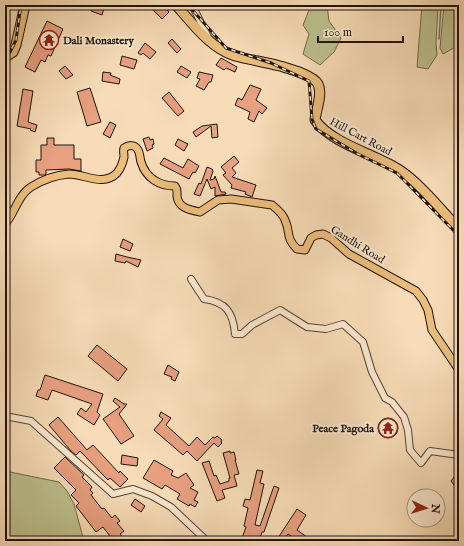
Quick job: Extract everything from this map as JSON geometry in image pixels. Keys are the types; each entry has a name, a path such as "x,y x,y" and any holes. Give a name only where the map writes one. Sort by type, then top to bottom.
{"highway":[{"path":"5,57 13,52 16,45 25,5"},
{"name":"Hill Cart Road","path":"176,5 211,42 226,52 236,56 271,63 311,78 318,84 320,94 315,120 320,127 336,138 399,169 412,180 459,229"}],"main road":[{"name":"Gandhi Road","path":"5,224 11,218 21,197 31,187 56,176 70,174 101,180 109,179 117,173 122,164 124,148 128,145 133,146 138,150 146,173 156,182 167,186 175,186 178,189 179,202 183,207 200,212 218,200 231,199 272,204 285,219 288,235 292,244 297,250 305,250 311,238 322,234 331,238 349,254 416,291 424,300 428,310 432,330 459,370"}],"street":[{"path":"192,5 211,42"},
{"path":"191,280 204,299 221,303 229,312 234,323 235,334 242,334 252,325 280,310 307,327 326,329 342,324 363,342 372,372 385,398 392,402 404,417 408,430 410,450 421,463 430,451 459,454"},
{"path":"5,416 30,421 113,494 133,489 152,496 177,512 207,541"}],"green space":[{"path":"311,5 327,5 329,21 341,38 334,52 320,65 303,54 309,34 303,25"},
{"path":"422,5 438,5 436,43 437,55 428,69 417,67"},
{"path":"444,5 459,5 459,45 443,54 440,48"},
{"path":"5,468 10,472 59,482 67,491 74,504 84,541 5,541"}],"building":[{"path":"93,5 105,5 102,15 91,11"},
{"path":"148,5 162,5 169,12 162,19"},
{"path":"47,21 63,29 51,56 48,55 45,62 41,60 35,72 25,67"},
{"path":"172,39 181,49 177,53 168,43"},
{"path":"145,43 156,52 150,59 143,53 141,55 138,53"},
{"path":"122,56 137,60 134,69 120,65"},
{"path":"221,58 237,67 235,72 226,68 224,70 216,65"},
{"path":"65,66 73,75 66,79 59,71"},
{"path":"181,66 191,72 187,78 177,72"},
{"path":"103,72 111,73 110,75 120,79 119,84 102,81"},
{"path":"199,72 213,75 211,82 209,82 204,90 196,86 200,79 197,78"},
{"path":"250,85 261,89 256,100 267,108 262,114 259,111 254,122 248,119 250,112 235,105 238,98 242,100"},
{"path":"90,88 101,122 87,126 77,92"},
{"path":"23,89 33,91 28,122 37,125 35,132 30,130 31,129 17,126"},
{"path":"169,92 184,111 178,116 162,98"},
{"path":"110,122 116,125 110,138 103,134"},
{"path":"217,124 218,137 212,138 211,126 196,137 193,132 202,126"},
{"path":"149,137 150,140 153,139 154,144 152,145 153,148 147,151 143,139"},
{"path":"47,138 54,138 54,145 74,145 74,159 81,159 81,171 69,169 46,170 45,175 39,175 39,172 36,172 36,160 41,160 41,145 47,145"},
{"path":"178,139 188,144 184,151 175,145"},
{"path":"234,156 239,162 232,168 236,173 232,177 256,185 252,197 245,194 246,192 231,188 232,185 223,175 226,173 221,167"},
{"path":"164,158 183,168 188,159 199,166 189,179 160,164"},
{"path":"207,167 213,171 210,180 214,179 215,176 221,192 225,192 226,194 215,196 215,187 211,189 207,179 200,196 194,194 199,183 201,184"},
{"path":"123,239 133,244 130,251 120,247"},
{"path":"116,254 141,260 138,267 126,261 125,263 115,261"},
{"path":"97,345 127,369 118,381 88,356"},
{"path":"168,365 179,372 175,381 171,379 172,377 164,374"},
{"path":"45,375 103,394 97,412 100,415 94,425 77,414 81,408 86,412 92,404 52,390 48,400 36,396 38,390 40,390"},
{"path":"115,398 124,404 127,404 119,414 134,436 121,444 103,419 120,407 113,401"},
{"path":"161,412 171,418 166,425 189,446 197,437 205,445 213,437 215,438 217,436 222,440 222,443 218,447 214,443 197,461 187,451 183,455 154,430 163,419 159,416"},
{"path":"58,417 87,450 93,445 119,473 120,471 128,479 120,487 110,478 108,480 80,451 76,455 71,451 49,425"},
{"name":"Peace Pagoda","path":"384,418 392,418 398,424 398,432 392,438 384,438 378,432 378,424"},
{"path":"230,451 230,453 234,452 239,474 234,475 237,486 222,490 225,498 217,501 202,463 209,461 214,476 216,475 220,484 229,481 230,478 223,453"},
{"path":"122,455 138,458 137,466 121,464"},
{"path":"65,457 84,475 82,477 92,487 90,490 93,493 91,495 102,509 104,508 112,518 115,515 120,521 117,523 124,531 120,534 122,536 118,540 116,537 113,540 103,527 96,532 76,506 79,503 71,495 76,490 54,468"},
{"path":"154,460 173,471 171,475 178,478 186,473 194,485 190,488 198,492 194,500 198,502 195,507 190,504 189,506 177,499 180,494 165,485 162,489 143,478"},
{"path":"257,470 263,471 260,483 264,484 255,525 260,526 274,486 279,488 264,532 262,532 259,541 252,541 242,538 246,527 244,526 248,508 243,506 245,499 250,500"},
{"path":"459,471 459,492 451,481"},
{"path":"135,499 145,506 141,512 131,505"},
{"path":"297,509 306,515 297,530 307,537 304,541 299,541 288,534 284,541 276,541"}],"waterway":[{"path":"439,39 441,5"}],"railway":[{"path":"5,53 10,52 16,40 21,5"},
{"path":"188,5 226,48 271,63 309,81 312,119 316,129 358,154 397,173 459,236"}],"place":[{"name":"Dali Monastery","path":"49,40"},
{"name":"Peace Pagoda","path":"388,428"}]}
